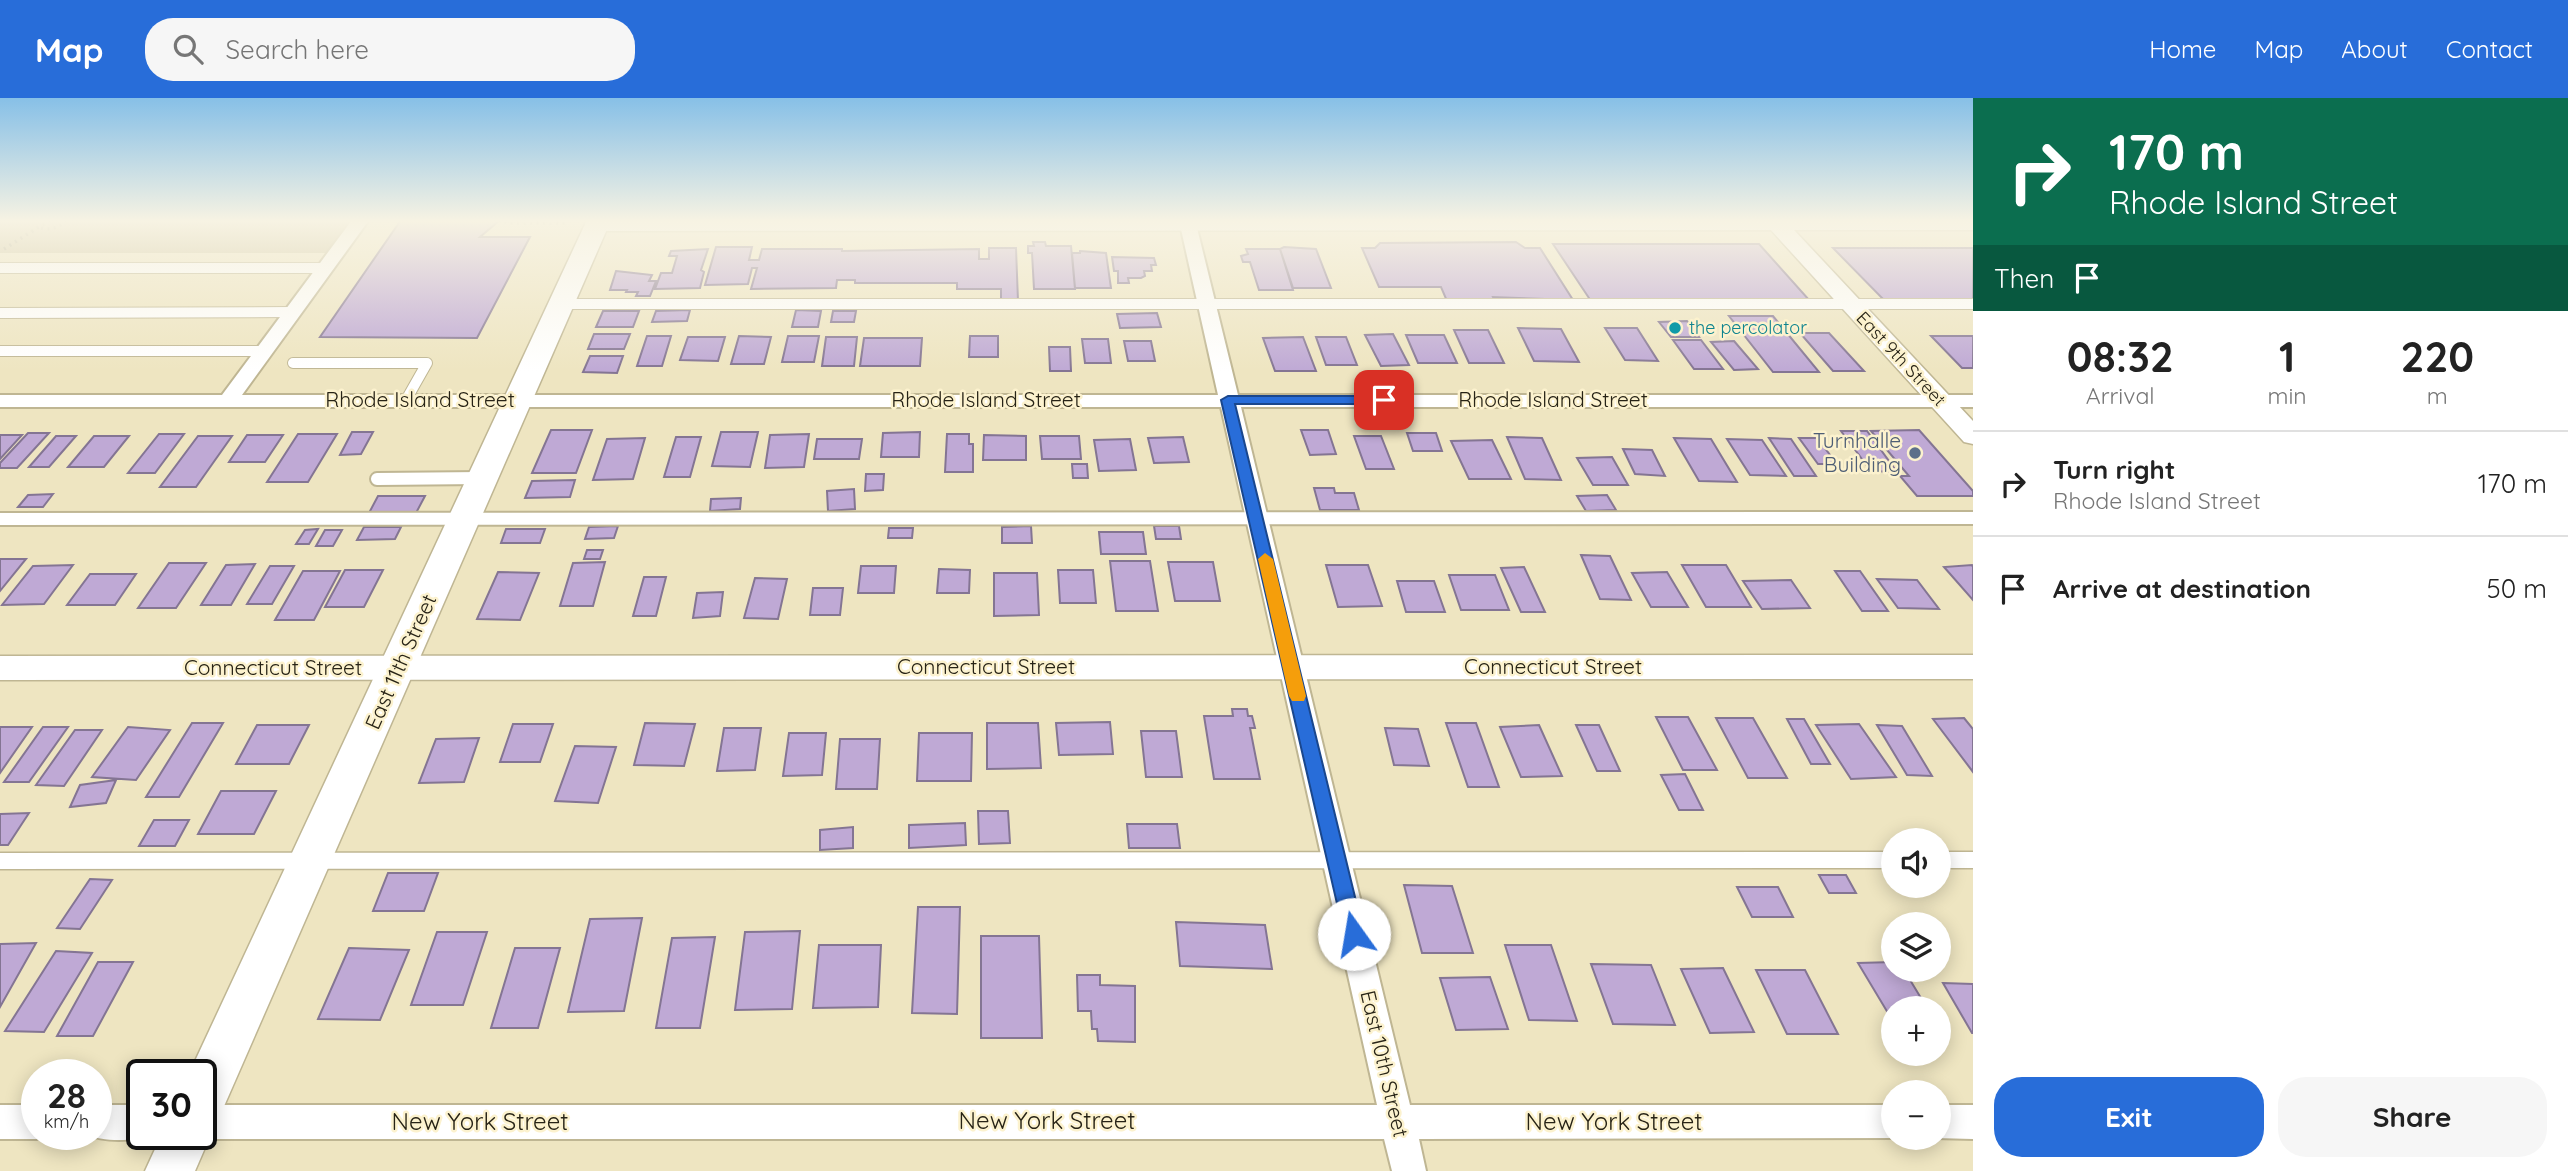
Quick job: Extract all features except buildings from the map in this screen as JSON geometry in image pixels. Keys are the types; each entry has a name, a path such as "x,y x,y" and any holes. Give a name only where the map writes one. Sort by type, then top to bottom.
{"main road":[{"name":"East 11th Street","path":"217,1067 576,270"},
{"path":"170,1171 180,1150"}],"street":[{"path":"228,400 324,270"},
{"name":"East 10th Street","path":"1198,270 1409,1171"},
{"name":"East 9th Street","path":"1819,270 1973,436"},
{"name":"Rhode Island Street","path":"0,401 1973,401"},
{"name":"Connecticut Street","path":"0,668 1973,667"},
{"path":"0,1122 21,1122"},
{"name":"New York Street","path":"217,1122 1881,1122"},
{"path":"1951,1122 1973,1122"}],"lane":[{"path":"561,304 1973,304"},
{"path":"0,313 293,312"},
{"path":"0,351 264,351"},
{"path":"293,363 427,363 406,400"},
{"path":"377,479 482,478"},
{"path":"0,519 1973,518"},
{"path":"0,861 1881,860"},
{"path":"1951,860 1973,860"}],"slow traffic":[{"path":"1265,559 1298,696"}],"place":[{"name":"the percolator","path":"1675,328"},
{"name":"Turnhalle Building","path":"1915,453"}],"route":[{"path":"1354,934 1228,400 1384,400"}]}
